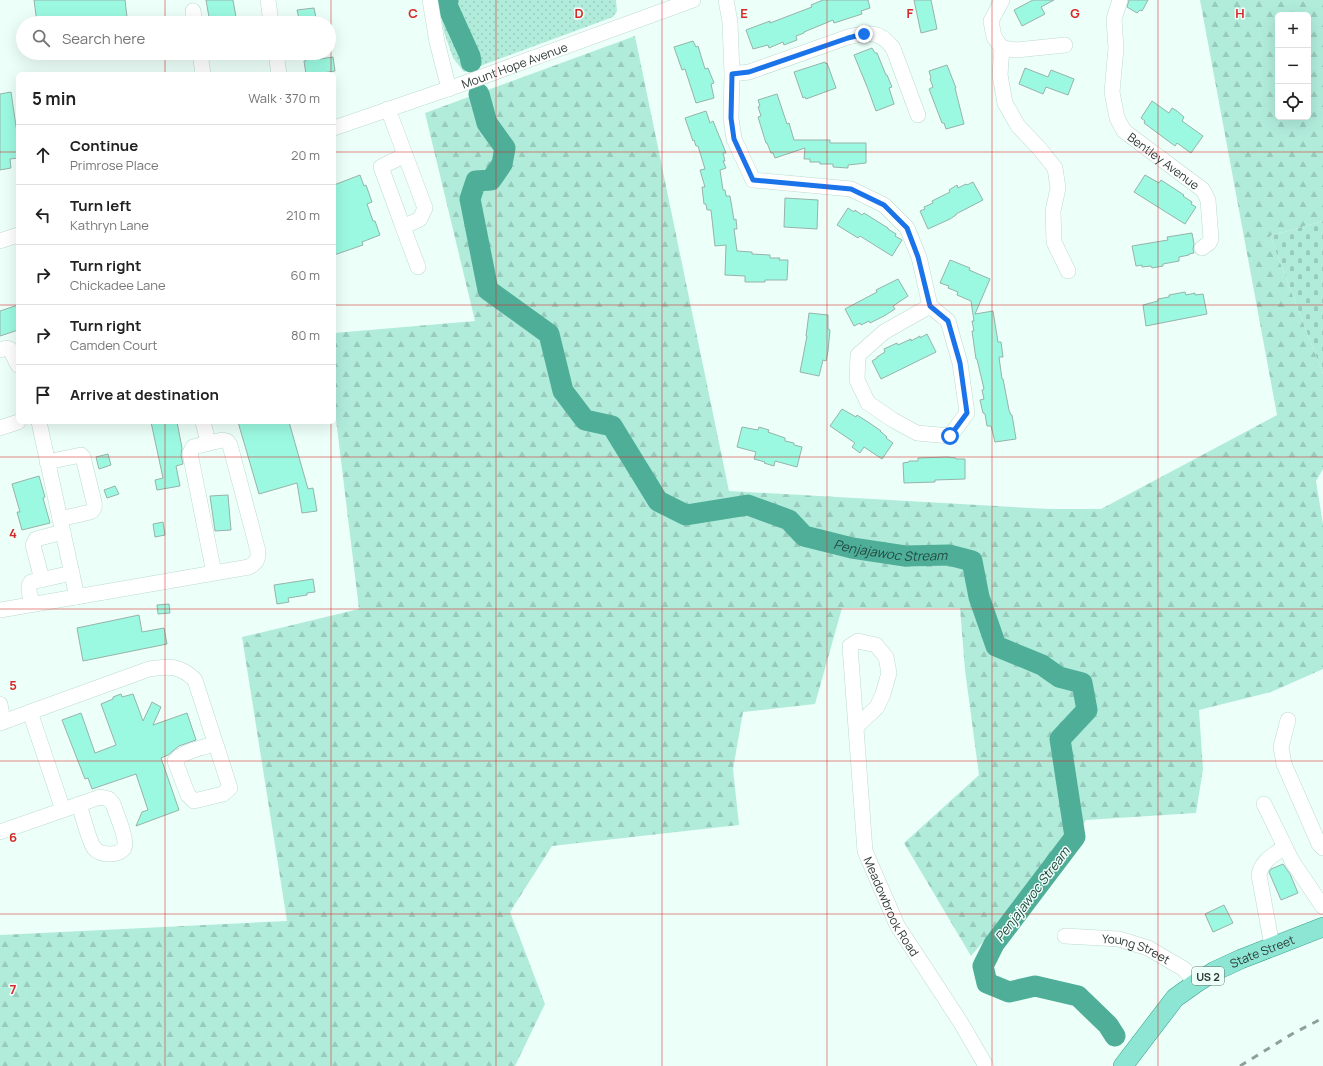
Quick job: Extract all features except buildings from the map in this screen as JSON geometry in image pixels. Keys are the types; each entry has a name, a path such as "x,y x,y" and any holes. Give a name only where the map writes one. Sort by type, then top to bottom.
{"main road":[{"name":"State Street","path":"1123,1066 1175,998 1196,983 1215,971 1241,959 1323,927"}],"street":[{"path":"268,0 270,16"},
{"path":"430,0 437,42 449,89"},
{"name":"Mount Hope Avenue","path":"336,127 449,89 693,0"},
{"path":"726,0 730,22 732,74 731,118 734,139 753,180 851,189 884,205 907,228 918,257 930,306 948,321 960,363 967,413 950,436 917,433 893,420 868,403 857,380 858,355 884,332 930,306"},
{"path":"1002,0 991,21 994,37 1002,48 1000,75 1005,103 1018,126 1039,148 1055,168 1058,188 1053,211 1054,242 1068,271"},
{"name":"Bentley Avenue","path":"1120,0 1114,19 1116,48 1112,92 1116,118 1124,131 1203,190 1208,200 1211,239 1209,243 1202,248"},
{"path":"732,74 749,72 848,38 864,34 875,34 887,40 893,48 918,115"},
{"path":"1002,48 1016,50 1065,45"},
{"path":"201,60 203,72"},
{"path":"277,60 279,72"},
{"path":"388,109 425,208 420,219 403,227"},
{"path":"405,155 381,167 418,267"},
{"path":"0,241 16,236"},
{"path":"0,350 6,348 10,349 16,361"},
{"path":"39,424 77,597"},
{"path":"204,424 208,442"},
{"path":"0,610 250,567 256,563 258,559 258,551 230,445 227,440 208,442 193,446 190,453 214,573"},
{"path":"42,580 33,545 34,541 90,512 95,507 83,457 81,455 47,462"},
{"path":"33,604 29,585 31,582 72,573"},
{"name":"Meadowbrook Road","path":"856,727 877,707 883,694 889,673 886,656 876,645 858,641 850,646 865,851 897,924 961,1023 986,1066"},
{"path":"0,704 2,722 149,669 170,666 176,667 188,673 195,680 216,744"},
{"path":"30,712 63,810"},
{"path":"1288,720 1280,747 1284,764 1319,844 1323,848"},
{"path":"0,832 79,804"},
{"path":"1264,804 1284,847 1323,907"},
{"path":"1272,946 1259,875 1260,868 1265,861 1284,847"},
{"name":"Young Street","path":"1066,936 1119,939 1148,948 1184,969 1196,983"}],"green space":[{"path":"438,0 616,0 617,11 613,17 464,72 453,58 444,32"},
{"path":"1200,0 1323,0 1323,221 1270,236 1323,374 1323,469 1316,481 1323,524 1323,669 1271,692 1199,710 1203,769 1196,813 1086,820 971,956 904,843 979,775 965,670 960,608 842,608 815,704 743,712 733,769 739,825 552,846 510,912 545,1004 515,1066 0,1066 0,935 287,921 242,637 359,609 336,419 336,333 475,321 425,113 635,36 729,491 1049,509 1101,509 1277,415"},
{"path":"1323,221 1323,374 1270,236"}],"waterway":[{"name":"Penjajawoc Stream","path":"448,0 447,5 470,56 471,62"},
{"name":"Penjajawoc Stream","path":"479,94 487,123 505,148 502,164 491,180 476,181 470,199 488,290 549,334 563,391 585,420 612,426 658,501 686,515 748,505 789,520 804,536 852,548 905,556 949,555 972,561 979,597 996,646 1042,665 1059,677 1082,683 1087,710 1060,739 1075,837 994,944 983,966 987,983 1009,992 1035,986 1078,996 1108,1025 1115,1036"}],"railway":[{"path":"1240,1066 1292,1034 1323,1018"}],"route":[{"path":"864,34 848,38 749,72 732,74 731,118 734,139 753,180 851,189 884,205 907,228 918,257 930,306 948,321 960,363 967,413 950,436"}]}
